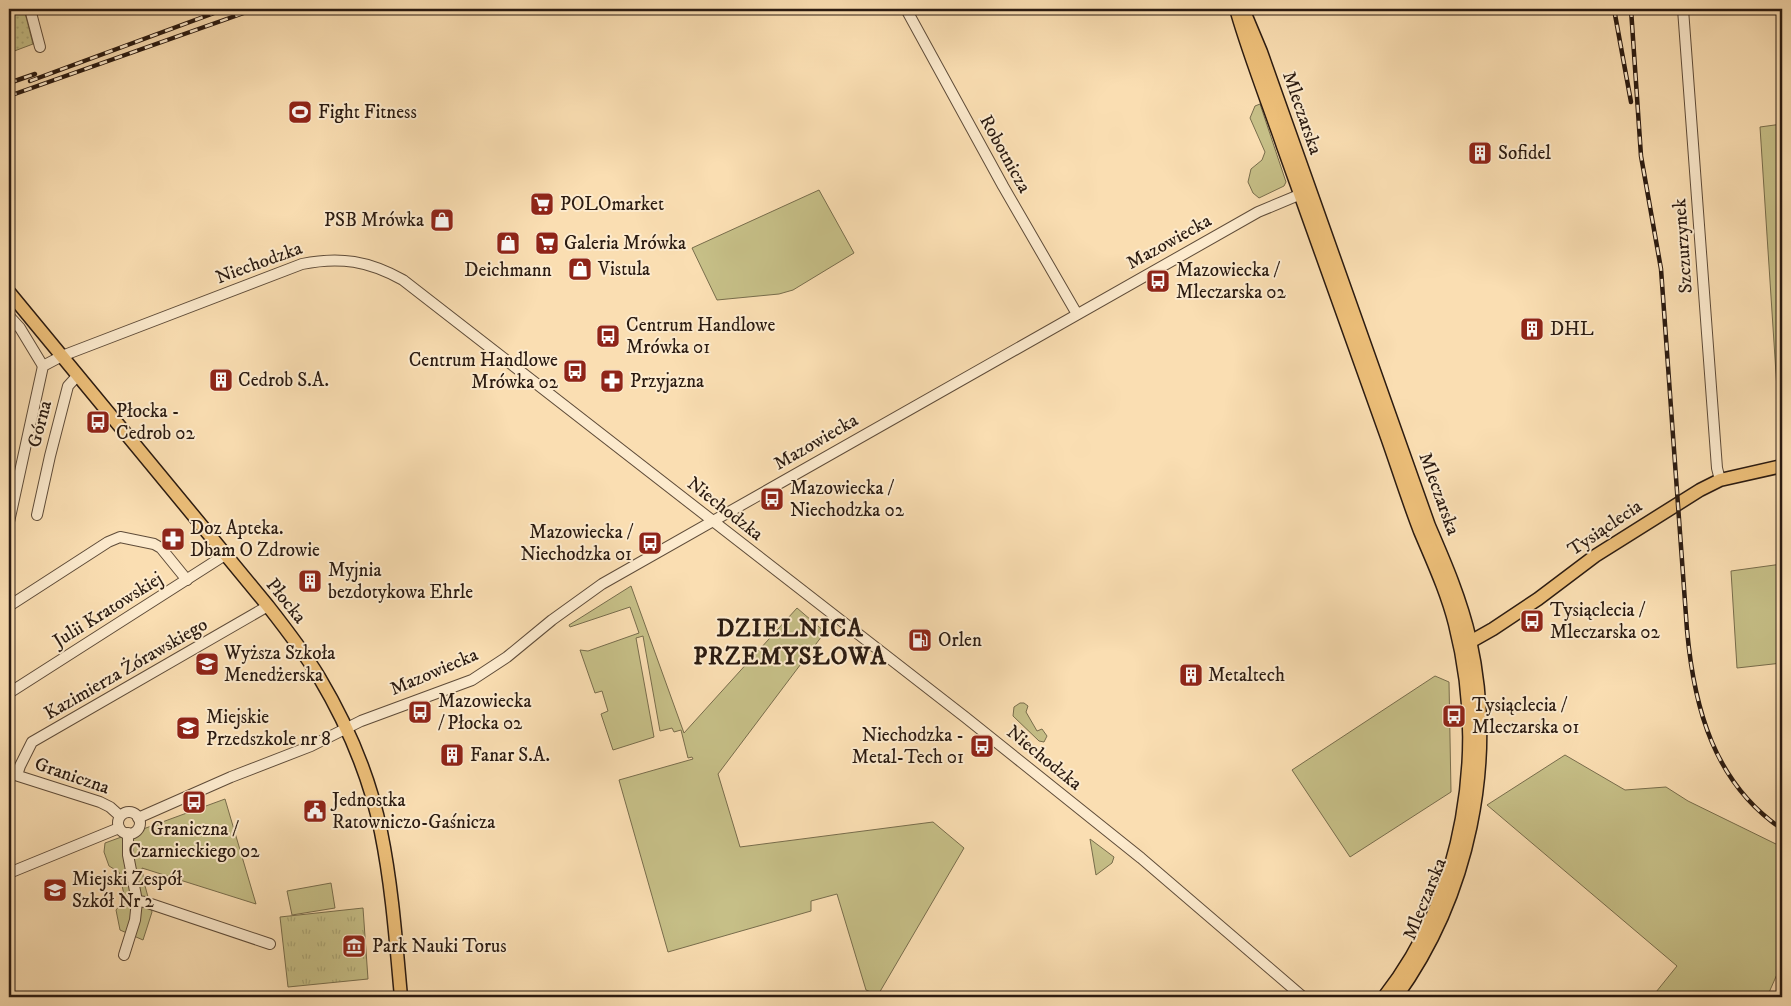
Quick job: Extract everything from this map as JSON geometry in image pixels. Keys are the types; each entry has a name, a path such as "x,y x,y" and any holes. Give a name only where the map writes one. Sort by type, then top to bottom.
{"main road":[{"name":"Mleczarska","path":"1236,9 1426,517 1453,584 1478,697 1480,729 1478,780 1473,816 1458,876 1446,910 1433,937 1396,997"},
{"name":"Mleczarska","path":"1243,9 1261,52 1305,192"},
{"name":"Płocka","path":"9,292 268,606 319,676 358,757 381,829 394,910 402,997"},
{"name":"Tysiąclecia","path":"1465,644 1501,624 1596,556 1678,503 1720,480 1782,466"},
{"name":"Mleczarska","path":"1384,997 1410,960 1424,933 1448,875 1458,840 1468,779 1470,744 1465,644"}],"street":[{"path":"30,9 40,47"},
{"name":"Robotnicza","path":"906,9 1002,186 1078,314"},
{"name":"Szczurzynek","path":"1683,9 1716,468 1720,480"},
{"name":"Mazowiecka","path":"346,729 364,719 472,680 507,657 552,620 602,584 1258,212 1305,192"},
{"name":"Niechodzka","path":"44,366 62,356 302,264 330,260 360,262 385,270 403,280 965,717 1141,858 1303,997"},
{"path":"9,316 20,328 44,366 9,522"},
{"name":"Górna","path":"37,515 68,386 78,375"},
{"path":"9,606 108,542 120,537 154,544 161,548 187,580"},
{"name":"Julii Kratowskiej","path":"9,693 225,555"},
{"name":"Kazimierza Żórawskiego","path":"13,774 20,766 32,742 268,606"},
{"path":"138,818 231,777 311,746 346,729"},
{"name":"Graniczna","path":"13,774 100,802 120,816"},
{"path":"9,872 124,831 137,829 140,823 138,818 131,812 124,813 118,821 124,831 137,901 135,920 124,955"},
{"path":"137,901 270,944"}],"green space":[{"path":"9,9 24,9 33,44 9,53"},
{"path":"1260,104 1286,182 1284,186 1259,198 1253,193 1248,182 1251,169 1262,160 1265,152 1250,118 1255,106"},
{"path":"1782,124 1782,466 1760,127"},
{"path":"819,190 854,253 793,290 779,294 717,300 692,248"},
{"path":"1782,564 1782,663 1737,668 1731,571"},
{"path":"631,586 684,733 797,608 825,632 718,774 740,847 933,822 964,848 878,995 866,990 837,894 811,901 811,911 668,952 619,780 693,759 692,757 688,758 681,730 674,732 672,728 660,731 643,636 636,638 654,737 613,750 601,714 608,711 602,691 595,693 580,650 588,651 639,633 630,607 570,627 569,625"},
{"path":"1435,676 1449,682 1451,792 1350,857 1292,770"},
{"path":"1020,703 1028,706 1026,712 1037,731 1042,729 1047,736 1044,742 1039,741 1013,716 1014,707"},
{"path":"1565,755 1625,790 1666,787 1688,801 1782,847 1782,963 1767,997 1652,997 1677,966 1487,805"},
{"path":"225,799 256,904 142,868 152,912 143,940 120,930 116,910 125,899 119,872 109,866 104,852 105,843"},
{"path":"1090,839 1114,857 1112,863 1096,875"},
{"path":"331,883 335,908 292,915 287,891"},
{"path":"363,908 368,979 288,987 280,917"}],"railway":[{"path":"30,81 225,9"},
{"path":"9,96 255,9"},
{"path":"1614,9 1631,102"},
{"path":"1631,9 1641,156 1661,269 1687,630 1695,688 1702,715 1724,766 1739,789 1759,810 1782,829"},
{"path":"9,83 35,74"}],"place":[{"name":"Fight Fitness","path":"300,112"},
{"name":"Sofidel","path":"1480,153"},
{"name":"POLOmarket","path":"542,204"},
{"name":"PSB Mrówka","path":"442,220"},
{"name":"Deichmann","path":"508,243"},
{"name":"Galeria Mrówka","path":"547,243"},
{"name":"Vistula","path":"580,269"},
{"name":"Mazowiecka / Mleczarska 02","path":"1158,281"},
{"name":"DHL","path":"1532,329"},
{"name":"Centrum Handlowe Mrówka 01","path":"608,336"},
{"name":"Centrum Handlowe Mrówka 02","path":"575,371"},
{"name":"Cedrob S.A.","path":"221,380"},
{"name":"Przyjazna","path":"612,381"},
{"name":"Płocka - Cedrob 02","path":"98,422"},
{"name":"Mazowiecka / Niechodzka 02","path":"772,499"},
{"name":"Doz Apteka. Dbam O Zdrowie","path":"173,539"},
{"name":"Mazowiecka / Niechodzka 01","path":"650,543"},
{"name":"Myjnia bezdotykowa Ehrle","path":"310,581"},
{"name":"Tysiąclecia / Mleczarska 02","path":"1532,621"},
{"name":"Orlen","path":"920,640"},
{"name":"Wyższa Szkoła Menedżerska","path":"207,664"},
{"name":"Metaltech","path":"1191,675"},
{"name":"Mazowiecka / Płocka 02","path":"420,712"},
{"name":"Tysiąclecia / Mleczarska 01","path":"1454,716"},
{"name":"Miejskie Przedszkole nr 8","path":"188,728"},
{"name":"Niechodzka - Metal-Tech 01","path":"982,746"},
{"name":"Fanar S.A.","path":"452,755"},
{"name":"Graniczna / Czarnieckiego 02","path":"194,802"},
{"name":"Jednostka Ratowniczo-Gaśnicza","path":"315,811"},
{"name":"Miejski Zespół Szkół Nr 2","path":"55,890"},
{"name":"Park Nauki Torus","path":"354,946"}],"district":[{"name":"DZIELNICA PRZEMYSŁOWA","path":"790,643"}]}
